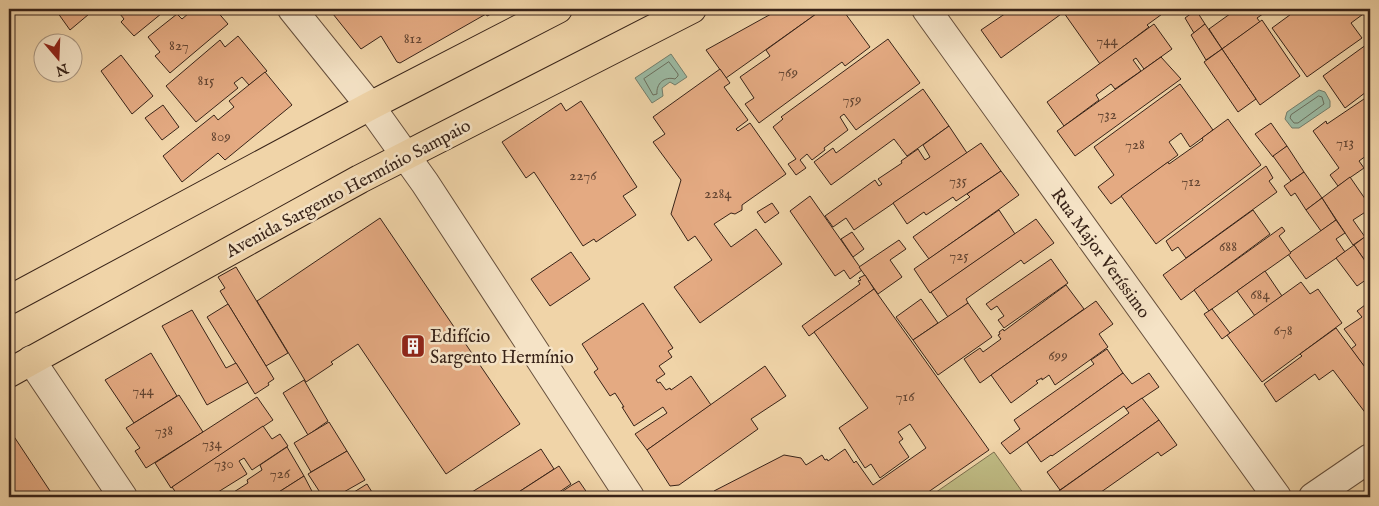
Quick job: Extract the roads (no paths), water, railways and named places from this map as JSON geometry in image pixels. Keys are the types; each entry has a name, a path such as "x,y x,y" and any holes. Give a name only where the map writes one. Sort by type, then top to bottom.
{"main road":[{"path":"9,300 370,106 558,9"},
{"name":"Avenida Sargento Hermínio Sampaio","path":"20,367 360,179 692,9"}],"street":[{"path":"292,9 370,106 425,183 630,497"},
{"name":"Rua Major Veríssimo","path":"926,9 1277,497"},
{"path":"20,367 123,497"},
{"path":"1313,497 1370,458"}],"water":[{"path":"671,54 687,77 675,85 670,82 662,88 663,96 652,103 635,78"},
{"path":"1319,90 1325,92 1330,101 1330,107 1299,128 1292,128 1285,119 1287,112"}],"place":[{"name":"Edifício Sargento Hermínio","path":"413,346"}]}
